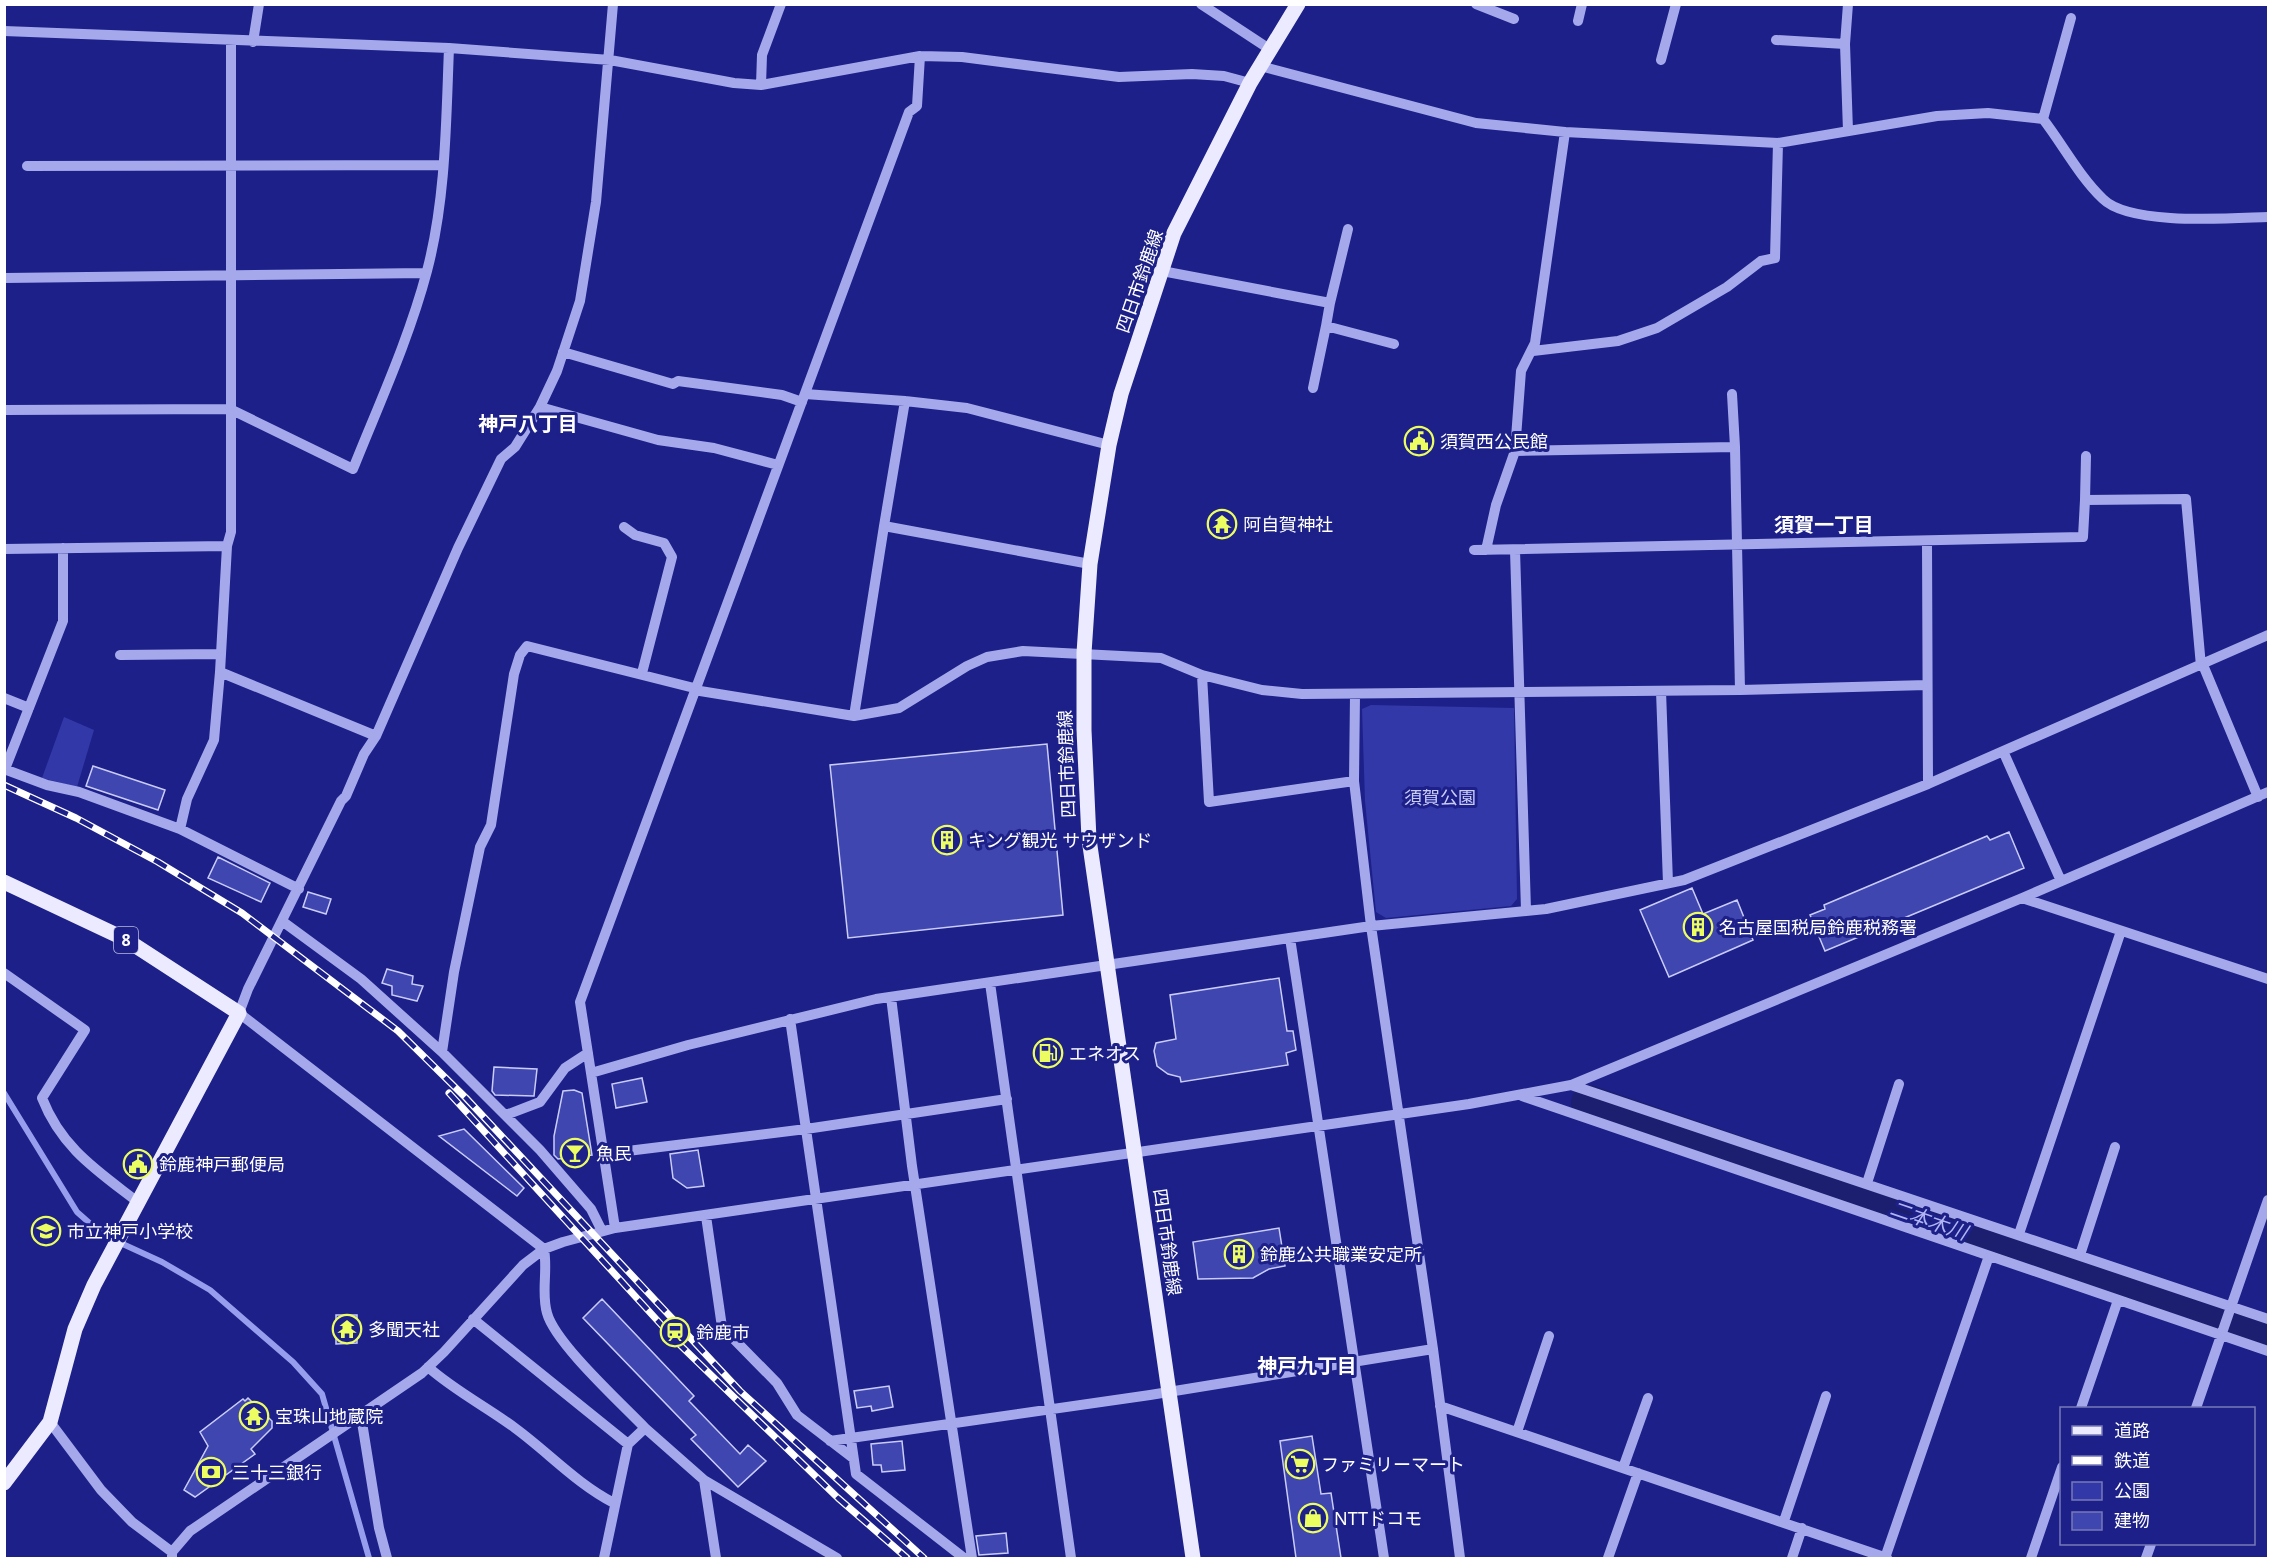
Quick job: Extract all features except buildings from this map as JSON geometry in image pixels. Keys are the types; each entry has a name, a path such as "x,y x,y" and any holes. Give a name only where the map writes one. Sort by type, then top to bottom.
{"main road":[{"name":"四日市鈴鹿線","path":"1193,1558 1089,839 1084,730 1084,653 1090,564 1108,445 1121,394 1174,233 1250,83 1298,4"},
{"name":"8","path":"4,882 125,939 239,1013"},
{"path":"4,1483 50,1422 75,1329 94,1285 239,1013"}],"street":[{"path":"253,42 259,4"},
{"path":"613,4 610,60 596,202 580,301 563,352 540,407 496,469 458,548 376,736 364,754 346,796 340,801 300,889 248,989 239,1013 544,1250 547,1267 545,1305 553,1331 645,1428 704,1480 837,1558"},
{"path":"760,85 762,55 781,4"},
{"path":"1476,4 1514,19"},
{"path":"1578,21 1582,4"},
{"path":"1661,60 1676,4"},
{"path":"1848,4 1845,44 1848,131"},
{"path":"1208,7 1271,50"},
{"path":"2043,118 2071,18"},
{"path":"4,31 231,42 449,48 610,60 734,83 760,85 920,56 962,57 1119,77 1192,74 1224,76 1250,83"},
{"path":"1776,40 1845,44"},
{"path":"180,829 187,799 214,740 227,546 231,532 229,275 231,42"},
{"path":"4,410 230,409 352,469 408,332 426,273 438,212 446,144 449,48"},
{"path":"615,1228 580,1002 909,112 917,106 920,56"},
{"path":"1260,66 1476,123 1565,132 1778,143 1964,113 2043,118 2105,202 2125,210 2162,218 2198,220 2268,217"},
{"path":"1565,132 1533,351 1521,371 1515,451 1480,550 1738,544 1927,543 2083,537 2086,456"},
{"path":"1533,351 1618,340 1657,328 1727,287 1761,261 1775,258 1778,143"},
{"path":"27,166 442,165"},
{"path":"1313,388 1348,229"},
{"path":"1162,271 1330,303"},
{"path":"4,278 426,273"},
{"path":"1326,326 1394,344"},
{"path":"563,352 673,384 678,381 804,398 905,400 967,408 1108,445"},
{"path":"1732,394 1738,544 1740,690"},
{"path":"854,716 905,400"},
{"path":"540,407 658,440 714,448 778,465"},
{"path":"1515,451 1735,447"},
{"path":"50,1422 101,1490 132,1522 172,1555 190,1532 352,1423 428,1367 523,1265 544,1250 615,1228 1017,1172 1522,1096 1571,1085 2022,898 2263,794 2202,666 2186,499 2085,500"},
{"path":"884,526 1090,564"},
{"path":"624,527 635,535 664,543 672,557 642,673"},
{"path":"1927,543 1928,784"},
{"path":"4,549 227,546"},
{"path":"63,548 63,621 5,769 47,785 79,792 180,829 300,889"},
{"path":"1515,550 1526,910"},
{"path":"591,1073 790,1019 891,997 1371,927 1546,909 1683,880 1928,784 2202,666 2268,634"},
{"path":"442,1052 454,972 480,846 491,825 505,720 520,655 527,646 642,673 694,689 854,716 899,708 987,657 1023,651 1161,658 1202,675 1262,690 1354,695 1927,685"},
{"path":"120,655 220,654"},
{"path":"220,672 376,736"},
{"path":"1202,675 1209,802 1354,781"},
{"path":"1661,691 1668,883"},
{"path":"1354,695 1354,781 1371,927 1433,1349 1460,1558"},
{"path":"4,698 29,708"},
{"path":"2003,751 2061,881"},
{"path":"2022,898 2268,979"},
{"path":"282,921 361,979 442,1052 506,1115 591,1209 602,1231"},
{"path":"2019,1234 2121,931"},
{"path":"1290,938 1384,1558"},
{"path":"4,973 85,1030 42,1098 50,1119 73,1151 139,1203"},
{"path":"990,983 1071,1558"},
{"path":"891,997 950,1425 972,1558"},
{"path":"790,1019 856,1474 964,1558"},
{"path":"506,1115 540,1102 565,1068 588,1053"},
{"path":"1867,1183 1899,1084"},
{"path":"1571,1085 2268,1319"},
{"path":"1522,1096 2268,1351"},
{"path":"603,1154 806,1129 1007,1099"},
{"path":"2080,1255 2115,1147"},
{"path":"2196,1407 2268,1200"},
{"path":"706,1216 722,1327 777,1383 797,1414 853,1458"},
{"path":"1440,1406 1744,1511 1784,1521 1882,1558 1989,1256"},
{"path":"2081,1407 2118,1300"},
{"path":"473,1319 628,1444"},
{"path":"1517,1432 1549,1336"},
{"path":"830,1441 1170,1392 1433,1349"},
{"path":"428,1367 447,1384 515,1428 591,1491 614,1503"},
{"path":"1784,1521 1826,1396"},
{"path":"1623,1468 1648,1398"},
{"path":"362,1416 378,1528 387,1558"},
{"path":"604,1558 628,1444 645,1428"},
{"path":"2031,1558 2060,1470"},
{"path":"1608,1558 1638,1473"},
{"path":"704,1480 716,1558"},
{"path":"1792,1558 1802,1528"}],"green space":[{"name":"須賀公園","path":"1371,705 1514,708 1517,899 1511,906 1386,918 1376,912 1365,801 1362,709"},
{"path":"64,717 94,730 77,787 42,778"}],"waterway":[{"path":"4,1093 77,1212 103,1235 162,1262 210,1290 293,1362 322,1394 369,1558"},
{"name":"二本木川","path":"1589,1103 2268,1336"}],"railway":[{"path":"4,785 76,818 158,862 242,913 398,1031 466,1098 740,1391 924,1558"},
{"path":"449,1093 678,1343 838,1498 907,1558"}],"place":[{"name":"須賀西公民館","path":"1419,441"},
{"name":"阿自賀神社","path":"1222,524"},
{"name":"キング観光 サウザンド","path":"947,840"},
{"name":"名古屋国税局鈴鹿税務署","path":"1698,927"},
{"name":"エネオス","path":"1048,1053"},
{"name":"魚民","path":"575,1153"},
{"name":"鈴鹿神戸郵便局","path":"138,1164"},
{"name":"市立神戸小学校","path":"46,1231"},
{"name":"鈴鹿公共職業安定所","path":"1239,1254"},
{"name":"多聞天社","path":"347,1329"},
{"name":"鈴鹿市","path":"675,1332"},
{"name":"宝珠山地蔵院","path":"254,1416"},
{"name":"ファミリーマート","path":"1300,1464"},
{"name":"三十三銀行","path":"211,1472"},
{"name":"NTTドコモ","path":"1313,1518"}],"district":[{"name":"神戸八丁目","path":"528,423"},
{"name":"須賀一丁目","path":"1824,524"},
{"name":"神戸九丁目","path":"1307,1365"}]}
